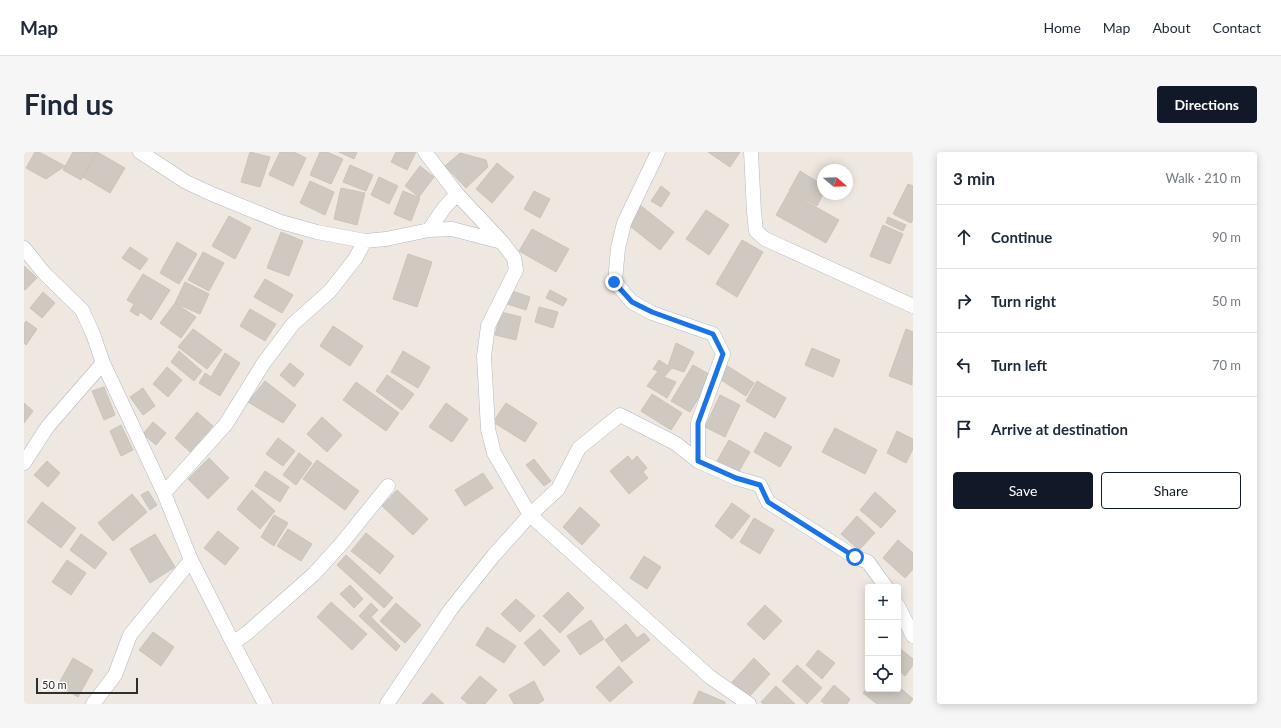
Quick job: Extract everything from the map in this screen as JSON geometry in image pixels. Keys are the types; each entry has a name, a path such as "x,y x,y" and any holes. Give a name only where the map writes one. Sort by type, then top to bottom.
{"street":[{"path":"140,152 186,182 243,208 281,222 317,232 365,241 386,239 429,230 452,229 502,242"},
{"path":"425,152 457,194 502,242 514,258 516,270 488,326 484,356 488,430 494,452 530,514 710,677 749,704"},
{"path":"751,152 756,231 764,239 913,306"},
{"path":"653,155 624,223 618,248 614,282 632,302 646,309 713,334 723,354 698,423 698,461"},
{"path":"429,230 444,208 457,194"},
{"path":"164,493 226,424 263,364 293,324 330,291 355,259 365,241"},
{"path":"24,248 44,272 82,310 93,334 103,363 164,493 191,560 265,704"},
{"path":"24,463 48,426 103,363"},
{"path":"387,704 451,609 494,555 530,514 558,489 579,448 620,415 675,443 698,461 736,478 760,485 768,502 855,557 868,562 884,584"},
{"path":"233,643 247,633 314,574 342,543 388,486"},
{"path":"93,704 115,675 130,635 191,560"},
{"path":"901,612 913,636"}],"building":[{"path":"35,152 39,152 65,166 46,179 26,168"},
{"path":"73,152 97,152 81,180 63,170"},
{"path":"97,152 125,168 110,193 83,177"},
{"path":"250,152 270,157 260,187 241,182"},
{"path":"280,152 294,152 306,158 293,186 269,175"},
{"path":"320,152 327,152 343,159 331,184 310,175"},
{"path":"339,152 357,152 354,159"},
{"path":"396,152 416,152 407,170 391,162"},
{"path":"708,152 740,152 730,167"},
{"path":"460,153 486,160 488,167 466,188 445,166"},
{"path":"497,163 514,177 492,203 476,189"},
{"path":"350,165 373,175 366,191 343,182"},
{"path":"420,166 434,177 419,197 405,186"},
{"path":"800,171 817,181 817,200 820,200 817,206 789,191"},
{"path":"379,177 398,186 389,204 371,195"},
{"path":"310,181 334,192 325,215 300,203"},
{"path":"908,184 913,186 913,220 911,223 893,214"},
{"path":"661,186 670,193 661,207 651,201"},
{"path":"341,188 365,193 357,225 334,219"},
{"path":"403,191 420,198 411,221 394,214"},
{"path":"534,191 550,199 540,218 524,209"},
{"path":"789,192 839,220 826,243 776,215"},
{"path":"640,205 674,232 660,250 626,223"},
{"path":"706,210 729,225 709,255 686,239"},
{"path":"229,216 251,228 235,259 212,246"},
{"path":"888,217 906,225 903,231 886,223"},
{"path":"883,225 903,234 890,264 870,256"},
{"path":"532,229 569,249 556,272 519,251"},
{"path":"281,232 303,241 289,276 267,268"},
{"path":"742,240 763,252 737,297 716,284"},
{"path":"177,242 197,254 179,284 160,273"},
{"path":"130,247 148,259 140,270 122,258"},
{"path":"203,252 224,263 209,291 188,280"},
{"path":"408,254 432,262 417,307 393,299"},
{"path":"24,266 37,278 25,290 24,289"},
{"path":"143,274 170,290 151,320 140,312 138,316 130,311 134,304 127,300"},
{"path":"265,279 293,295 282,313 254,297"},
{"path":"185,282 209,294 200,314 175,303"},
{"path":"509,290 530,297 526,310 504,303"},
{"path":"550,290 567,299 563,306 546,298"},
{"path":"43,292 55,303 42,318 30,308"},
{"path":"175,303 196,317 181,338 160,323"},
{"path":"539,307 558,312 553,328 535,322"},
{"path":"250,309 276,324 265,341 240,326"},
{"path":"501,312 521,317 516,340 495,335"},
{"path":"26,321 37,329 26,345 24,343 24,324"},
{"path":"333,326 363,346 350,366 320,346"},
{"path":"193,329 222,350 207,369 178,347"},
{"path":"906,329 913,332 912,385 889,376"},
{"path":"676,343 694,352 684,372 672,368 664,377 676,382 667,398 647,386 658,371 653,369 659,360 668,366"},
{"path":"812,348 840,360 833,377 805,365"},
{"path":"179,351 202,371 194,381 171,362"},
{"path":"403,351 430,367 418,388 391,372"},
{"path":"225,353 240,363 220,396 199,383 205,373 211,377"},
{"path":"290,363 304,374 294,387 280,375"},
{"path":"693,365 712,376 690,412 671,401"},
{"path":"726,365 754,383 746,396 718,378"},
{"path":"167,367 182,380 168,397 153,384"},
{"path":"387,375 414,394 402,410 376,391"},
{"path":"265,381 296,405 283,423 248,402"},
{"path":"757,381 786,398 775,418 746,401"},
{"path":"356,382 399,413 386,431 343,400"},
{"path":"104,387 115,415 104,420 92,391"},
{"path":"143,388 155,406 143,415 130,397"},
{"path":"652,394 682,413 671,430 641,411"},
{"path":"720,395 740,405 725,437 705,427"},
{"path":"24,403 33,411 24,423"},
{"path":"446,403 468,419 452,442 429,427"},
{"path":"506,403 537,423 525,442 493,422"},
{"path":"197,412 213,426 190,452 175,438"},
{"path":"322,417 342,435 327,452 307,434"},
{"path":"153,422 166,433 156,445 143,434"},
{"path":"121,425 133,450 121,456 110,431"},
{"path":"835,428 877,450 865,474 822,452"},
{"path":"897,431 913,439 913,449 906,463 887,453"},
{"path":"765,432 792,447 780,467 754,452"},
{"path":"278,438 295,451 283,466 266,454"},
{"path":"729,440 750,452 738,473 717,461"},
{"path":"299,453 312,463 296,485 283,475"},
{"path":"628,456 632,461 637,456 647,468 643,472 648,478 629,494 610,471"},
{"path":"209,458 229,478 208,499 188,479"},
{"path":"534,459 551,481 544,486 526,465"},
{"path":"317,460 359,491 345,510 303,479"},
{"path":"47,461 60,473 48,487 34,475"},
{"path":"265,471 289,487 280,502 255,486"},
{"path":"483,473 493,488 465,506 455,490"},
{"path":"252,490 275,511 260,529 237,509"},
{"path":"397,490 428,519 413,535 382,506"},
{"path":"148,491 157,505 150,510 141,495"},
{"path":"875,492 896,511 881,528 860,510"},
{"path":"132,494 147,512 113,541 98,523"},
{"path":"42,502 76,528 61,548 27,522"},
{"path":"732,503 750,516 732,539 715,526"},
{"path":"580,507 600,525 582,545 563,527"},
{"path":"274,515 288,523 274,546 261,537"},
{"path":"857,516 875,533 859,550 841,534"},
{"path":"754,518 774,530 760,554 740,542"},
{"path":"288,529 312,544 301,561 277,546"},
{"path":"218,531 239,548 225,565 204,548"},
{"path":"366,533 394,556 380,574 351,551"},
{"path":"81,534 107,553 95,569 70,550"},
{"path":"155,534 175,567 150,583 130,549"},
{"path":"898,540 913,553 913,569 905,578 883,558"},
{"path":"346,555 393,598 384,608 337,565"},
{"path":"644,556 661,567 647,589 630,578"},
{"path":"67,560 86,573 71,595 52,582"},
{"path":"350,585 363,599 354,608 340,594"},
{"path":"568,592 584,608 560,633 543,616"},
{"path":"516,599 535,616 520,632 501,614"},
{"path":"331,602 367,634 352,650 317,617"},
{"path":"371,603 378,610 371,617 400,646 396,651 359,616"},
{"path":"396,603 421,625 405,643 380,621"},
{"path":"765,605 782,621 764,640 747,624"},
{"path":"591,620 604,639 580,655 567,636"},
{"path":"626,624 637,638 644,633 650,640 622,662 605,640"},
{"path":"487,627 516,646 504,663 476,645"},
{"path":"540,629 560,651 544,666 524,643"},
{"path":"153,632 174,647 161,666 139,650"},
{"path":"901,649 913,659 913,665 905,676 901,673"},
{"path":"818,650 835,663 822,679 806,665"},
{"path":"73,658 93,670 78,697 58,685"},
{"path":"754,658 770,674 749,697 732,682"},
{"path":"797,665 822,688 807,704 782,681"},
{"path":"619,666 633,682 610,702 596,687"},
{"path":"480,676 497,690 485,704 468,704 461,698"},
{"path":"534,681 544,700 538,704 514,704 509,695"},
{"path":"834,685 850,699 847,704 825,704 821,701"},
{"path":"776,686 795,704 763,704 761,702"},
{"path":"901,689 913,699 909,704 877,704 863,693 865,691 865,692 901,692"},
{"path":"699,691 725,702 725,704 693,704"},
{"path":"432,693 444,704 422,704"}],"route":[{"path":"614,282 632,302 652,312 713,334 723,354 698,423 698,461 736,478 760,485 768,502 855,557"}]}
